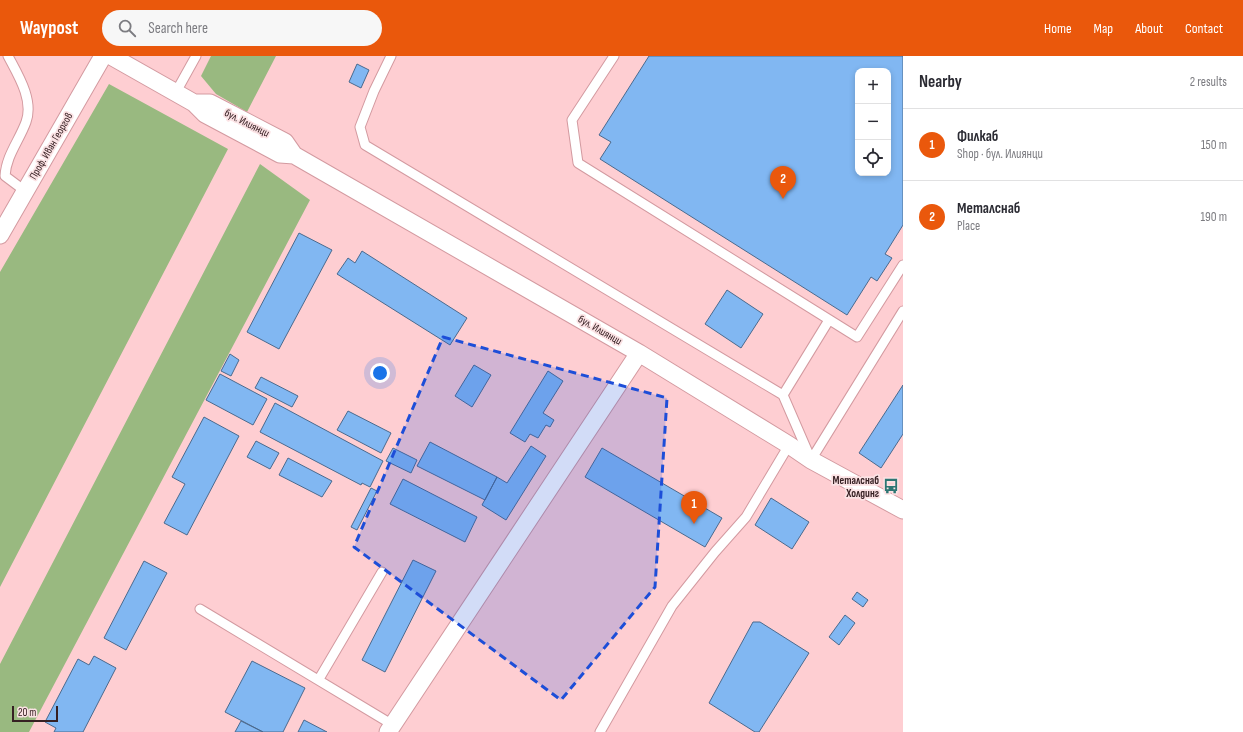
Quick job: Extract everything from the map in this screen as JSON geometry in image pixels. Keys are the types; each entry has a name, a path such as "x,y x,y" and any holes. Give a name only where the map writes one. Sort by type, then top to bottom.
{"street":[{"name":"Проф. Иван Георгов","path":"0,235 103,56"},
{"name":"бул. Илиянци","path":"111,56 194,103 205,114 280,154 294,155 639,353 811,460 903,510"},
{"path":"390,728 639,353"}],"lane":[{"path":"8,56 20,78 29,106 26,122 15,142 6,166 6,176 25,191"},
{"path":"176,92 196,56"},
{"path":"392,56 374,91 360,127 365,145 783,395 811,460"},
{"path":"614,56 572,120 578,163 857,337 903,265"},
{"path":"811,460 903,310"},
{"path":"783,395 829,320"},
{"path":"600,732 672,606 715,552 746,517 789,445"},
{"path":"319,680 382,572"},
{"path":"200,609 319,680 390,728"}],"highlighted area":[{"path":"443,337 667,398 655,587 561,700 354,547"}],"green space":[{"path":"211,56 276,56 247,112 216,94 201,76"},
{"path":"109,84 228,149 0,587 0,272"},
{"path":"260,164 310,200 29,732 0,732 0,664"}],"building":[{"path":"649,56 903,56 903,225 885,254 892,258 877,281 871,277 847,315 600,159 611,142 599,135"},
{"path":"357,64 369,70 361,88 349,82"},
{"path":"299,233 332,250 279,349 247,332"},
{"path":"362,251 467,318 450,345 337,274 348,258 355,263"},
{"path":"727,290 763,314 741,348 705,324"},
{"path":"230,354 239,360 231,376 221,371"},
{"path":"474,365 491,375 472,407 455,396"},
{"path":"548,371 563,381 543,413 554,420 550,427 546,425 538,438 530,434 525,442 510,433"},
{"path":"220,374 267,399 253,425 206,400"},
{"path":"261,377 298,396 292,407 255,388"},
{"path":"903,385 903,434 881,468 859,453"},
{"path":"275,403 383,461 370,487 362,483 361,485 260,432"},
{"path":"348,411 391,433 381,453 337,430"},
{"path":"204,417 239,436 187,535 164,523 185,484 172,477"},
{"path":"256,441 279,453 270,469 247,457"},
{"path":"430,442 497,477 485,500 417,466"},
{"path":"531,446 546,456 506,520 482,505 497,477 507,483"},
{"path":"393,448 417,460 411,473 386,461"},
{"path":"602,448 722,518 705,547 585,477"},
{"path":"288,458 332,481 322,497 279,475"},
{"path":"403,479 477,517 465,542 390,504"},
{"path":"371,488 377,491 357,530 351,527"},
{"path":"771,498 809,522 792,549 755,525"},
{"path":"413,560 436,571 385,672 362,660"},
{"path":"144,561 167,573 126,650 104,638"},
{"path":"857,592 868,600 863,607 852,599"},
{"path":"845,615 855,623 839,645 829,637"},
{"path":"753,622 760,622 809,653 759,732 755,732 709,703"},
{"path":"94,656 116,668 83,732 54,732 56,728 45,722 78,659 89,665"},
{"path":"252,661 305,688 283,732 263,732 225,712"},
{"path":"304,720 327,732 298,732"},
{"path":"241,721 263,732 235,732"}],"place":[{"name":"Металснаб","path":"783,199"},
{"name":"Металснаб Холдинг","path":"891,486"},
{"name":"Филкаб","path":"694,524"}]}
